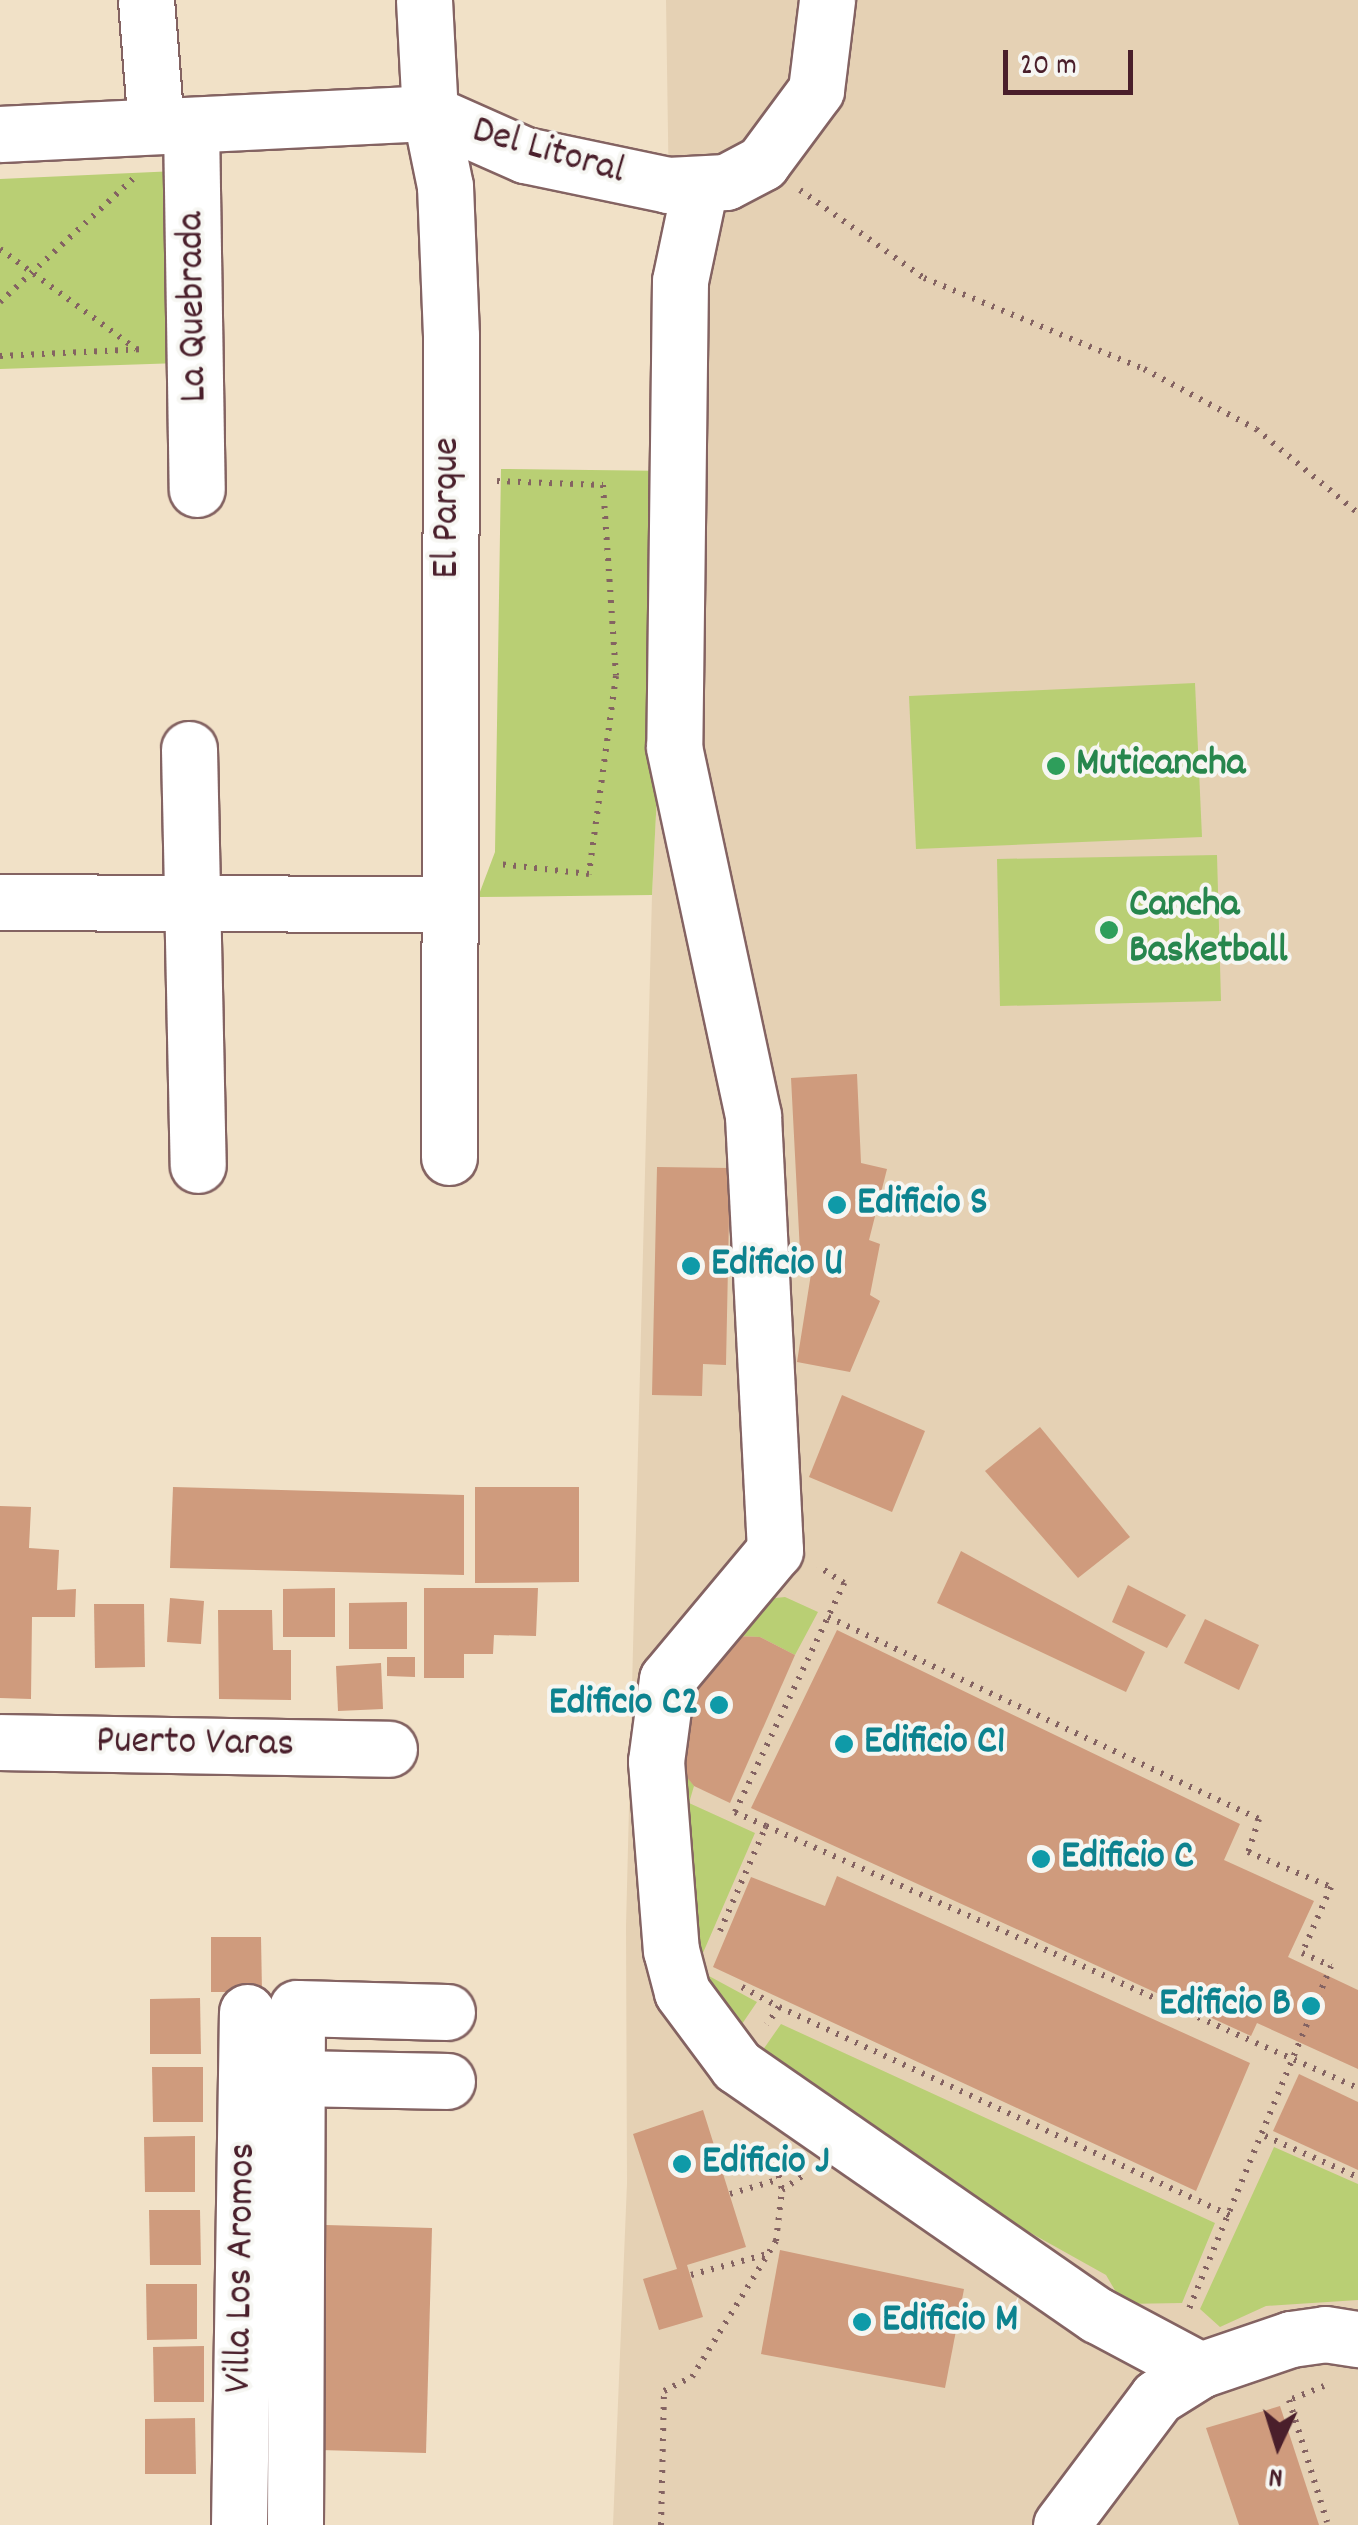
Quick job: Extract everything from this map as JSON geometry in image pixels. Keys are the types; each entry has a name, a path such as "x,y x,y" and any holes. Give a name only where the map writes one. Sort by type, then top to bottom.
{"street":[{"name":"La Quebrada","path":"146,0 174,126 196,347 196,489"},
{"name":"El Parque","path":"424,0 430,113 447,219 449,1158"},
{"path":"827,0 816,90 762,163 684,186 674,747 754,1116 775,1550 666,1678 656,1761 665,1914 682,1992 737,2066 1097,2315 1191,2347 1325,2334 1349,2359"},
{"path":"0,134 430,113"},
{"name":"Del Litoral","path":"430,113 524,155 684,186"},
{"path":"189,749 198,1165"},
{"path":"0,902 194,904 448,882"},
{"name":"Puerto Varas","path":"0,1742 389,1749"},
{"path":"295,2525 297,2008 446,2012"},
{"name":"Villa Los Aromos","path":"239,2525 247,2012"},
{"path":"297,2078 447,2082"},
{"path":"1061,2525 1191,2347"}],"path":[{"path":"0,302 174,126"},
{"path":"762,163 924,278 1144,369 1256,429 1358,513"},
{"path":"0,249 137,350"},
{"path":"0,356 196,347"},
{"path":"448,480 604,486 616,676 589,874 448,882"},
{"path":"844,1583 735,1812 1358,2088"},
{"path":"828,1617 1259,1818 1248,1852 1332,1888 1302,1953 1331,1966 1230,2214 1191,2347"},
{"path":"712,1949 766,1826"},
{"path":"734,1983 1230,2214"},
{"path":"737,2066 779,2007"},
{"path":"1264,2136 1358,2178"},
{"path":"661,2525 664,2391 692,2377 768,2254 782,2190 774,2155"},
{"path":"782,2190 805,2174 818,2181"},
{"path":"730,2194 780,2180"},
{"path":"691,2275 768,2254"},
{"path":"1327,2522 1289,2400 1349,2359"}],"shaded area":[{"path":"666,0 1358,0 1358,2525 613,2525 627,2183 626,1926 652,895 673,471"}],"green space":[{"path":"176,171 180,363 0,369 0,179"},
{"path":"501,469 673,471 652,895 478,897 495,852"},
{"name":"Muticancha","path":"1195,683 1202,837 916,849 909,696"},
{"name":"Cancha Basketball","path":"1217,855 1221,1001 1000,1006 997,859"},
{"path":"785,1597 818,1612 795,1655 760,1637 711,1635 669,1680 659,1737 694,1786 689,1803 755,1833 696,1969 757,2002 729,2043 682,1982 663,1928 656,1881 654,1722 675,1657 702,1627 738,1602"},
{"path":"781,2024 1215,2223 1182,2303 1123,2304 1106,2275 934,2179 753,2064"},
{"path":"1274,2147 1358,2184 1358,2300 1266,2306 1220,2327 1200,2309"}],"building":[{"name":"Edificio S","path":"857,1074 861,1163 887,1169 869,1240 880,1244 870,1295 880,1301 850,1372 797,1362 814,1255 800,1252 791,1078"},
{"name":"Edificio U","path":"657,1167 730,1168 726,1365 703,1364 702,1396 652,1395"},
{"path":"842,1395 925,1431 892,1512 809,1477"},
{"path":"1040,1427 1130,1537 1078,1578 985,1471"},
{"path":"173,1487 464,1495 464,1575 170,1568"},
{"path":"475,1487 579,1487 579,1582 475,1583"},
{"path":"0,1506 31,1507 29,1548 59,1550 57,1590 76,1589 75,1617 32,1617 31,1699 0,1698"},
{"path":"961,1551 1145,1652 1126,1692 937,1603"},
{"path":"1128,1585 1186,1615 1167,1648 1112,1622"},
{"path":"335,1588 335,1637 283,1637 283,1589"},
{"path":"424,1588 538,1588 536,1636 494,1635 493,1654 464,1654 464,1678 424,1678"},
{"path":"170,1598 204,1601 201,1644 167,1642"},
{"path":"407,1602 407,1649 349,1649 349,1603"},
{"path":"94,1604 144,1604 145,1667 95,1668"},
{"path":"218,1610 272,1610 273,1650 291,1650 291,1700 219,1699"},
{"path":"1205,1619 1259,1645 1239,1690 1184,1663"},
{"name":"Edificio C","path":"837,1630 1240,1824 1224,1860 1314,1901 1288,1957 1358,1990 1358,2069 1257,2023 1251,2036 751,1808"},
{"name":"Edificio C2","path":"710,1635 760,1637 795,1655 730,1803 694,1786 666,1751"},
{"path":"387,1657 415,1657 415,1677 387,1676"},
{"path":"381,1663 383,1709 338,1711 336,1666"},
{"name":"Edificio C","path":"837,1876 1250,2063 1196,2191 713,1967 751,1877 825,1906"},
{"path":"211,1937 261,1937 262,1992 211,1992"},
{"path":"200,1998 201,2054 150,2054 150,1999"},
{"path":"152,2067 203,2067 203,2122 153,2122"},
{"name":"Edificio B","path":"1299,2074 1358,2102 1358,2170 1273,2131"},
{"name":"Edificio J","path":"703,2110 746,2247 687,2265 703,2317 659,2330 643,2279 677,2269 633,2134"},
{"path":"195,2136 195,2192 145,2192 144,2137"},
{"path":"149,2210 200,2210 201,2265 150,2265"},
{"path":"326,2225 432,2228 426,2453 320,2450"},
{"name":"Edificio M","path":"780,2250 964,2289 945,2388 761,2354"},
{"path":"146,2284 197,2284 197,2339 147,2340"},
{"path":"204,2346 204,2402 154,2402 153,2347"},
{"path":"1280,2406 1319,2525 1239,2525 1206,2428"},
{"path":"195,2418 196,2474 145,2474 145,2419"}],"place":[{"name":"Muticancha","path":"1056,766"},
{"name":"Cancha Basketball","path":"1109,930"},
{"name":"Edificio S","path":"837,1205"},
{"name":"Edificio U","path":"691,1266"},
{"name":"Edificio C2","path":"719,1705"},
{"name":"Edificio C1","path":"844,1744"},
{"name":"Edificio C","path":"1041,1859"},
{"name":"Edificio B","path":"1311,2006"},
{"name":"Edificio J","path":"682,2164"},
{"name":"Edificio M","path":"862,2322"}]}
